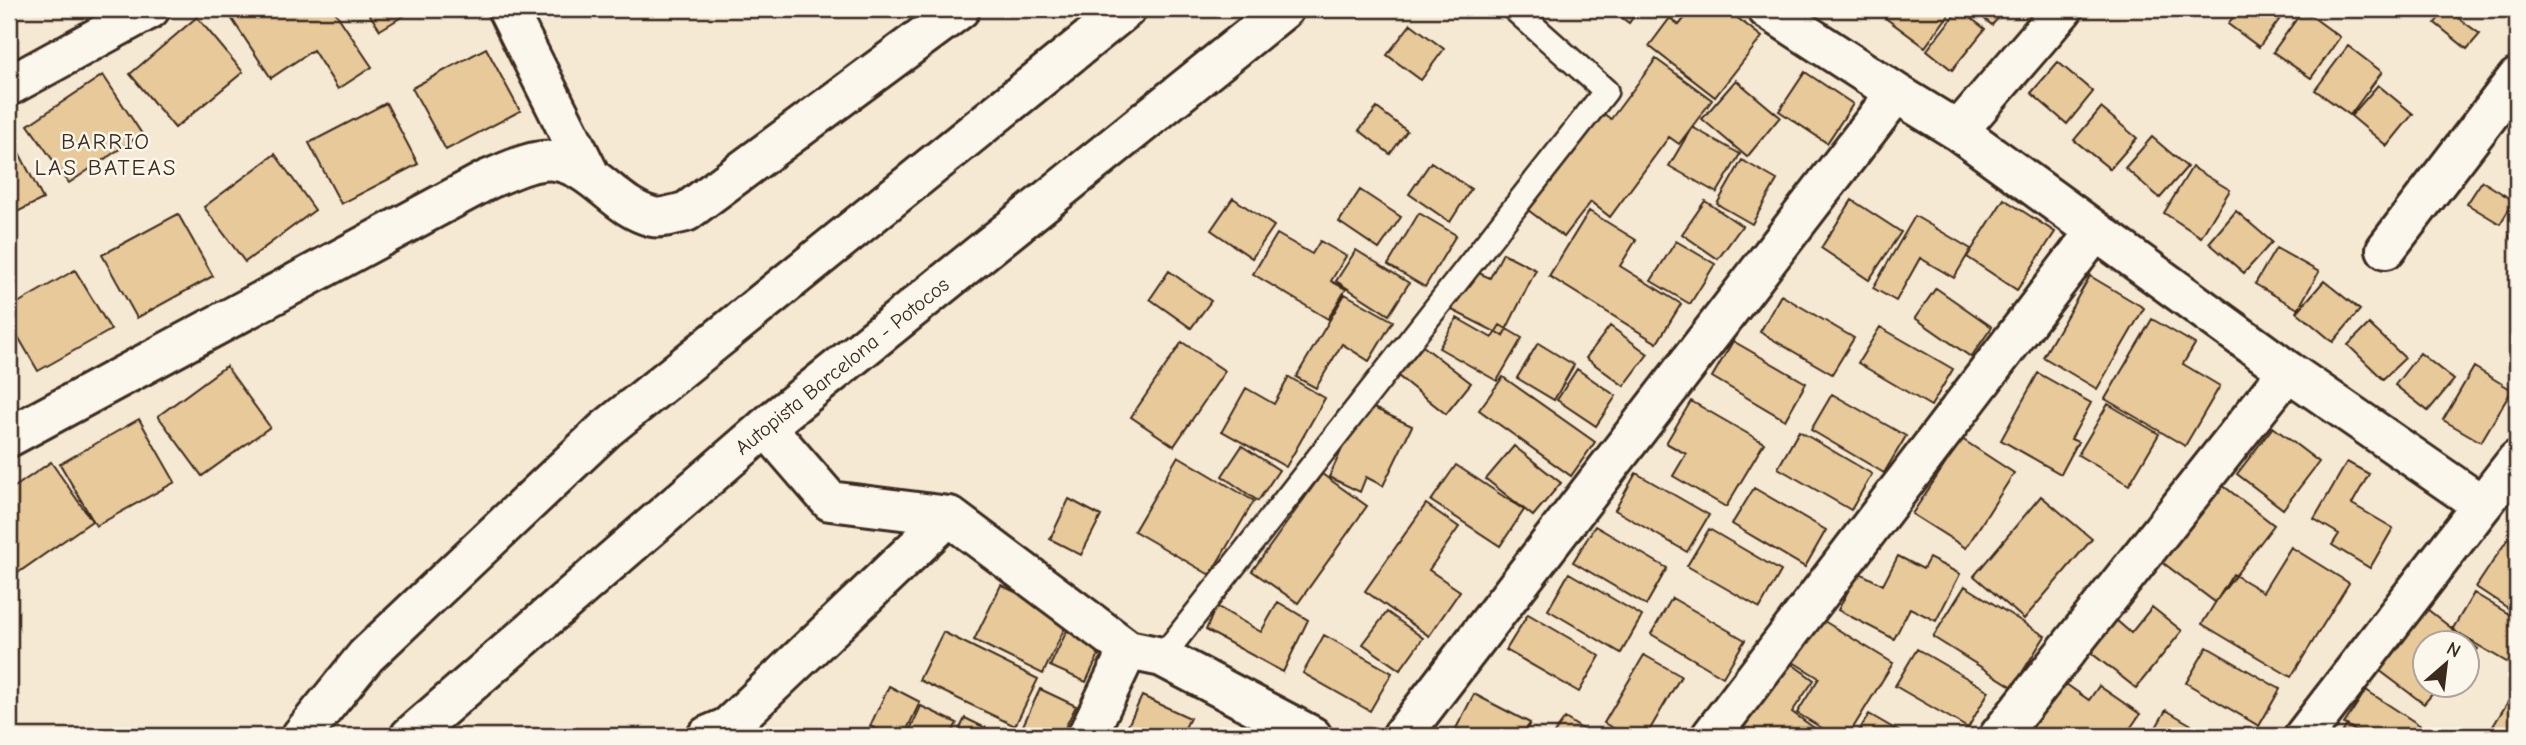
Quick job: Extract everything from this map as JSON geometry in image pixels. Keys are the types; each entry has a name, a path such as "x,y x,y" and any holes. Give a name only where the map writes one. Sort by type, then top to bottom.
{"street":[{"path":"9,86 150,9"},
{"path":"507,9 590,174 618,200 655,218 686,212 960,9"},
{"path":"301,736 366,656 605,430 1126,9"},
{"name":"Autopista Barcelona - Potocos","path":"410,736 766,427 1284,9"},
{"path":"1767,9 1958,131 2288,371 2482,505"},
{"path":"1958,131 2063,9"},
{"path":"2386,249 2517,78"},
{"path":"1402,736 1896,93"},
{"path":"9,437 488,180 520,166 554,161 590,174"},
{"path":"1711,736 2095,232"},
{"path":"1999,736 2288,371"},
{"path":"766,427 831,501 948,516 1145,653 1312,736"},
{"path":"2304,736 2517,460"},
{"path":"707,736 728,727 948,516"},
{"path":"1087,736 1145,653"}],"lane":[{"path":"1145,653 1606,91 1514,9"}],"building":[{"path":"249,9 333,9 372,67 338,89 313,50 271,78 232,19"},
{"path":"366,9 415,9 380,30"},
{"path":"1610,9 1639,9 1629,23"},
{"path":"1692,9 1726,9 1762,37 1715,97 1649,46 1670,18 1679,25"},
{"path":"1873,9 1953,9 1925,47"},
{"path":"1959,9 1985,29 1952,70 1927,50"},
{"path":"1972,9 2006,9 1992,25"},
{"path":"2239,9 2287,9 2259,47 2228,24"},
{"path":"2418,9 2435,9 2430,16"},
{"path":"2446,9 2480,34 2467,49 2435,23"},
{"path":"2303,10 2340,37 2311,78 2273,52"},
{"path":"197,17 243,72 175,128 130,74"},
{"path":"1411,24 1444,49 1421,80 1387,55"},
{"path":"2348,46 2382,72 2350,115 2315,90"},
{"path":"486,48 520,111 446,150 412,88"},
{"path":"1656,59 1712,100 1679,144 1669,137 1610,217 1591,202 1564,237 1528,210 1601,112 1611,119"},
{"path":"2058,62 2093,92 2067,124 2031,93"},
{"path":"1805,72 1853,104 1827,143 1779,111"},
{"path":"103,75 142,134 69,183 28,125"},
{"path":"1736,80 1780,117 1747,157 1702,119"},
{"path":"2378,85 2413,114 2387,146 2351,116"},
{"path":"386,103 418,164 341,204 309,143"},
{"path":"1377,108 1407,131 1390,154 1359,130"},
{"path":"2101,108 2137,138 2110,169 2074,140"},
{"path":"1692,127 1740,154 1717,193 1669,166"},
{"path":"9,136 43,199 9,216"},
{"path":"2152,137 2187,167 2160,198 2125,168"},
{"path":"275,154 315,210 245,262 204,207"},
{"path":"1742,160 1777,180 1752,224 1717,204"},
{"path":"1431,162 1471,189 1450,222 1409,194"},
{"path":"2192,167 2230,190 2201,237 2164,213"},
{"path":"2482,181 2514,201 2500,224 2467,204"},
{"path":"1360,190 1401,217 1379,249 1339,222"},
{"path":"1233,198 1274,226 1252,258 1211,230"},
{"path":"2004,199 2055,232 2017,290 1967,257"},
{"path":"1852,200 1901,232 1869,280 1821,248"},
{"path":"1705,201 1742,226 1718,259 1682,234"},
{"path":"1589,211 1636,240 1620,266 1681,304 1657,343 1549,276"},
{"path":"2236,211 2272,242 2244,273 2209,243"},
{"path":"1419,213 1456,235 1425,287 1388,265"},
{"path":"178,214 213,276 137,318 102,255"},
{"path":"1915,216 1971,249 1954,278 1920,258 1896,301 1873,288"},
{"path":"2517,226 2517,244 2509,237"},
{"path":"1277,234 1312,254 1320,241 1346,256 1331,281 1346,289 1328,319 1253,274"},
{"path":"1676,241 1715,264 1690,304 1651,281"},
{"path":"2276,248 2319,272 2298,309 2255,284"},
{"path":"1356,250 1409,283 1389,315 1336,281"},
{"path":"1503,253 1536,270 1503,336 1452,310 1472,270 1490,278"},
{"path":"75,270 111,330 38,371 9,321 9,308"},
{"path":"1169,271 1211,301 1191,328 1150,299"},
{"path":"2090,276 2144,308 2097,389 2043,357"},
{"path":"2324,281 2360,310 2333,342 2297,312"},
{"path":"1936,288 1992,327 1971,357 1915,318"},
{"path":"1345,294 1393,321 1369,361 1342,344 1316,388 1296,377"},
{"path":"1781,295 1854,338 1832,374 1760,332"},
{"path":"1457,318 1492,338 1500,325 1522,338 1497,381 1439,348"},
{"path":"2152,319 2195,344 2183,364 2220,386 2185,446 2105,399"},
{"path":"2369,324 2405,358 2383,379 2348,345"},
{"path":"1610,326 1648,354 1624,386 1586,358"},
{"path":"1880,327 1953,369 1931,406 1858,363"},
{"path":"1733,341 1806,383 1785,420 1712,377"},
{"path":"1182,342 1225,371 1174,446 1131,417"},
{"path":"1538,343 1574,365 1554,400 1517,378"},
{"path":"1423,346 1471,383 1446,414 1398,376"},
{"path":"2420,353 2454,380 2428,411 2395,385"},
{"path":"226,366 270,427 202,476 158,416"},
{"path":"2474,367 2512,390 2481,442 2443,420"},
{"path":"1577,369 1616,396 1596,426 1557,400"},
{"path":"2038,373 2091,403 2071,439 2078,442 2061,474 2001,440"},
{"path":"1289,377 1325,398 1286,467 1222,431 1246,388 1274,404"},
{"path":"1503,377 1595,442 1571,476 1479,410"},
{"path":"1832,394 1906,436 1884,473 1811,430"},
{"path":"1691,401 1764,443 1726,507 1673,476 1686,454 1666,443"},
{"path":"1363,403 1412,426 1383,486 1366,477 1360,492 1329,477"},
{"path":"2108,404 2159,434 2129,485 2078,455"},
{"path":"139,419 175,482 96,526 60,464"},
{"path":"2273,427 2319,462 2283,509 2237,474"},
{"path":"1799,431 1872,474 1851,510 1778,468"},
{"path":"1962,439 2014,473 1966,548 1912,514"},
{"path":"1242,446 1279,470 1258,501 1222,476"},
{"path":"1514,446 1561,483 1533,516 1486,479"},
{"path":"1178,456 1254,501 1210,575 1134,531"},
{"path":"51,462 92,521 19,572 9,557 9,491"},
{"path":"2347,462 2369,474 2352,504 2393,528 2370,568 2332,545 2339,534 2314,519"},
{"path":"1456,465 1524,510 1500,546 1431,501"},
{"path":"1636,473 1709,515 1687,552 1615,510"},
{"path":"1322,474 1367,506 1298,603 1252,571"},
{"path":"2221,484 2274,525 2215,602 2162,562"},
{"path":"1754,488 1826,530 1805,567 1732,524"},
{"path":"2041,496 2092,539 2024,619 1974,576"},
{"path":"1069,499 1101,516 1081,555 1050,539"},
{"path":"1426,504 1459,527 1429,570 1460,591 1429,636 1365,591"},
{"path":"2517,525 2517,614 2476,587"},
{"path":"1595,526 1667,568 1646,605 1573,562"},
{"path":"1709,529 1781,571 1760,608 1687,566"},
{"path":"2291,547 2349,583 2291,677 2202,624 2233,574 2263,592"},
{"path":"1898,556 1923,569 1929,558 1960,574 1936,621 1910,608 1894,639 1838,610 1858,572 1883,585"},
{"path":"1569,573 1642,616 1621,653 1548,610"},
{"path":"1001,585 1069,619 1043,674 974,640"},
{"path":"1965,586 2045,636 2013,687 1933,637"},
{"path":"2474,593 2517,619 2517,668 2480,646 2480,630 2452,630"},
{"path":"1672,598 1745,640 1723,677 1651,634"},
{"path":"1278,602 1308,620 1283,672 1206,630 1216,606 1261,632"},
{"path":"2152,607 2182,631 2136,688 2090,652 2116,620 2131,633"},
{"path":"2427,609 2454,630 2410,630"},
{"path":"1387,612 1423,638 1400,670 1363,644"},
{"path":"1528,614 1600,656 1579,692 1506,650"},
{"path":"1819,618 1893,663 1848,736 1835,736 1797,713 1819,678 1793,662"},
{"path":"1071,622 1106,639 1086,682 1050,666"},
{"path":"2410,631 2410,693 2379,670"},
{"path":"943,632 1038,679 1015,726 919,680"},
{"path":"1324,635 1392,673 1370,711 1303,673"},
{"path":"2207,647 2280,689 2259,726 2186,683"},
{"path":"1917,649 1989,691 1968,728 1895,686"},
{"path":"1644,655 1681,676 1646,736 1627,736 1604,723"},
{"path":"1789,662 1814,680 1792,712 1817,730 1813,736 1737,736"},
{"path":"2063,682 2089,700 2099,686 2140,714 2125,736 2026,736"},
{"path":"889,686 920,702 904,736 890,736 870,726"},
{"path":"2517,687 2517,736 2487,736"},
{"path":"1040,689 1076,706 1061,736 1028,736 1020,732"},
{"path":"2366,690 2436,736 2363,736 2344,724"},
{"path":"1474,694 1530,723 1523,736 1452,736"},
{"path":"1142,696 1190,718 1181,736 1123,736"},
{"path":"921,706 957,723 950,736 907,736"},
{"path":"2166,710 2210,736 2151,736"},
{"path":"1869,714 1907,736 1856,736"},
{"path":"965,718 1000,735 956,736"},
{"path":"1565,718 1593,736 1552,736"},
{"path":"2347,725 2365,736 2340,736"}],"district":[{"name":"BARRIO LAS BATEAS","path":"106,154"}]}
